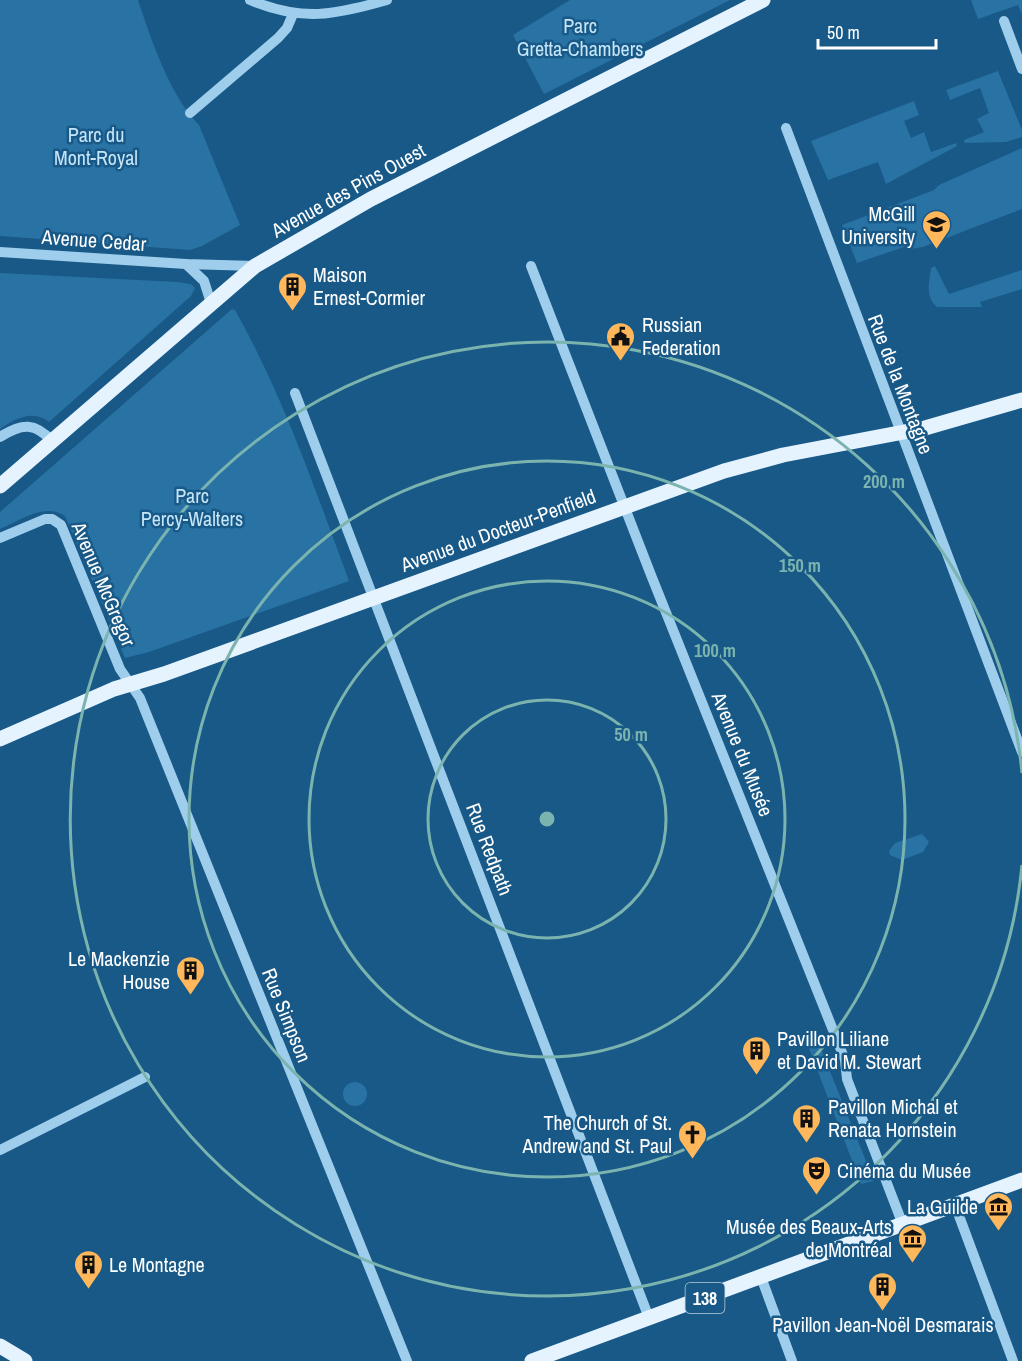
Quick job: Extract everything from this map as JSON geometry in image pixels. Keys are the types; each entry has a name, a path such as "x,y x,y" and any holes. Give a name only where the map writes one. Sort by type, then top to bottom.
{"main road":[{"name":"Avenue des Pins Ouest","path":"0,486 255,266 370,199 763,0"},
{"name":"Avenue du Docteur-Penfield","path":"0,739 131,684 761,460 900,433 1022,400"},
{"name":"138","path":"540,1360 1022,1180"},
{"path":"0,1347 16,1359"}],"street":[{"path":"250,0 293,14 327,14 387,0"},
{"path":"190,112 280,36 293,14"},
{"path":"1004,21 1022,69"},
{"name":"Rue de la Montagne","path":"786,128 1022,752"},
{"name":"Avenue Cedar","path":"0,252 255,266"},
{"path":"186,264 204,281 211,303"},
{"name":"Avenue du Musée","path":"531,266 624,507 845,1060 848,1079 903,1225"},
{"name":"Rue Redpath","path":"295,393 650,1318"},
{"path":"0,437 17,427 30,425 42,430 53,441"},
{"name":"Avenue McGregor","path":"0,538 45,519 59,523 120,669 131,684"},
{"name":"Rue Simpson","path":"131,684 140,698 407,1361"},
{"path":"0,1150 145,1077"},
{"path":"955,1205 1013,1361"},
{"path":"761,1277 792,1361"}],"green space":[{"name":"Parc du Mont-Royal","path":"0,0 138,0 162,66 179,99 199,125 240,225 190,250 0,236"},
{"name":"Parc Gretta-Chambers","path":"570,0 730,0 544,94 513,35"},
{"path":"971,0 1022,0 1022,15 1018,5 978,19"},
{"path":"998,71 1022,130 1022,137 1006,142 965,143 964,140 984,132 977,119 989,113 980,88 950,100 946,90"},
{"path":"914,101 919,115 904,121 911,138 924,132 931,152 956,143 957,146 886,184 878,162 828,180 811,141"},
{"path":"1022,148 1022,209 923,247 910,249 907,246 857,263 842,225 934,190 939,185"},
{"path":"935,266 949,294 1022,270 1022,289 980,302 982,307 937,307 929,294 931,268"},
{"path":"0,273 177,282 191,284 195,288 191,296 49,422 43,418 30,416 18,419 0,429"},
{"name":"Parc Percy-Walters","path":"232,309 235,310 252,342 283,409 349,581 149,652 125,658 65,516 57,512 41,512 0,529 0,512"},
{"path":"922,834 929,842 923,852 902,860 890,855 889,851 895,843"},
{"path":"813,1029 874,1181 861,1184 803,1033"},
{"path":"355,1082 363,1086 367,1094 363,1102 355,1106 347,1102 343,1094 347,1086"}],"place":[{"name":"McGill University","path":"936,250"},
{"name":"Maison Ernest-Cormier","path":"292,312"},
{"name":"Russian Federation","path":"621,362"},
{"name":"Le Mackenzie House","path":"191,996"},
{"name":"Pavillon Liliane et David M. Stewart","path":"756,1076"},
{"name":"Pavillon Michal et Renata Hornstein","path":"807,1144"},
{"name":"The Church of St. Andrew and St. Paul","path":"693,1160"},
{"name":"Cinéma du Musée","path":"816,1196"},
{"name":"La Guilde","path":"999,1232"},
{"name":"Musée des Beaux-Arts de Montréal","path":"913,1264"},
{"name":"Le Montagne","path":"88,1290"},
{"name":"Pavillon Jean-Noël Desmarais","path":"883,1312"}]}
